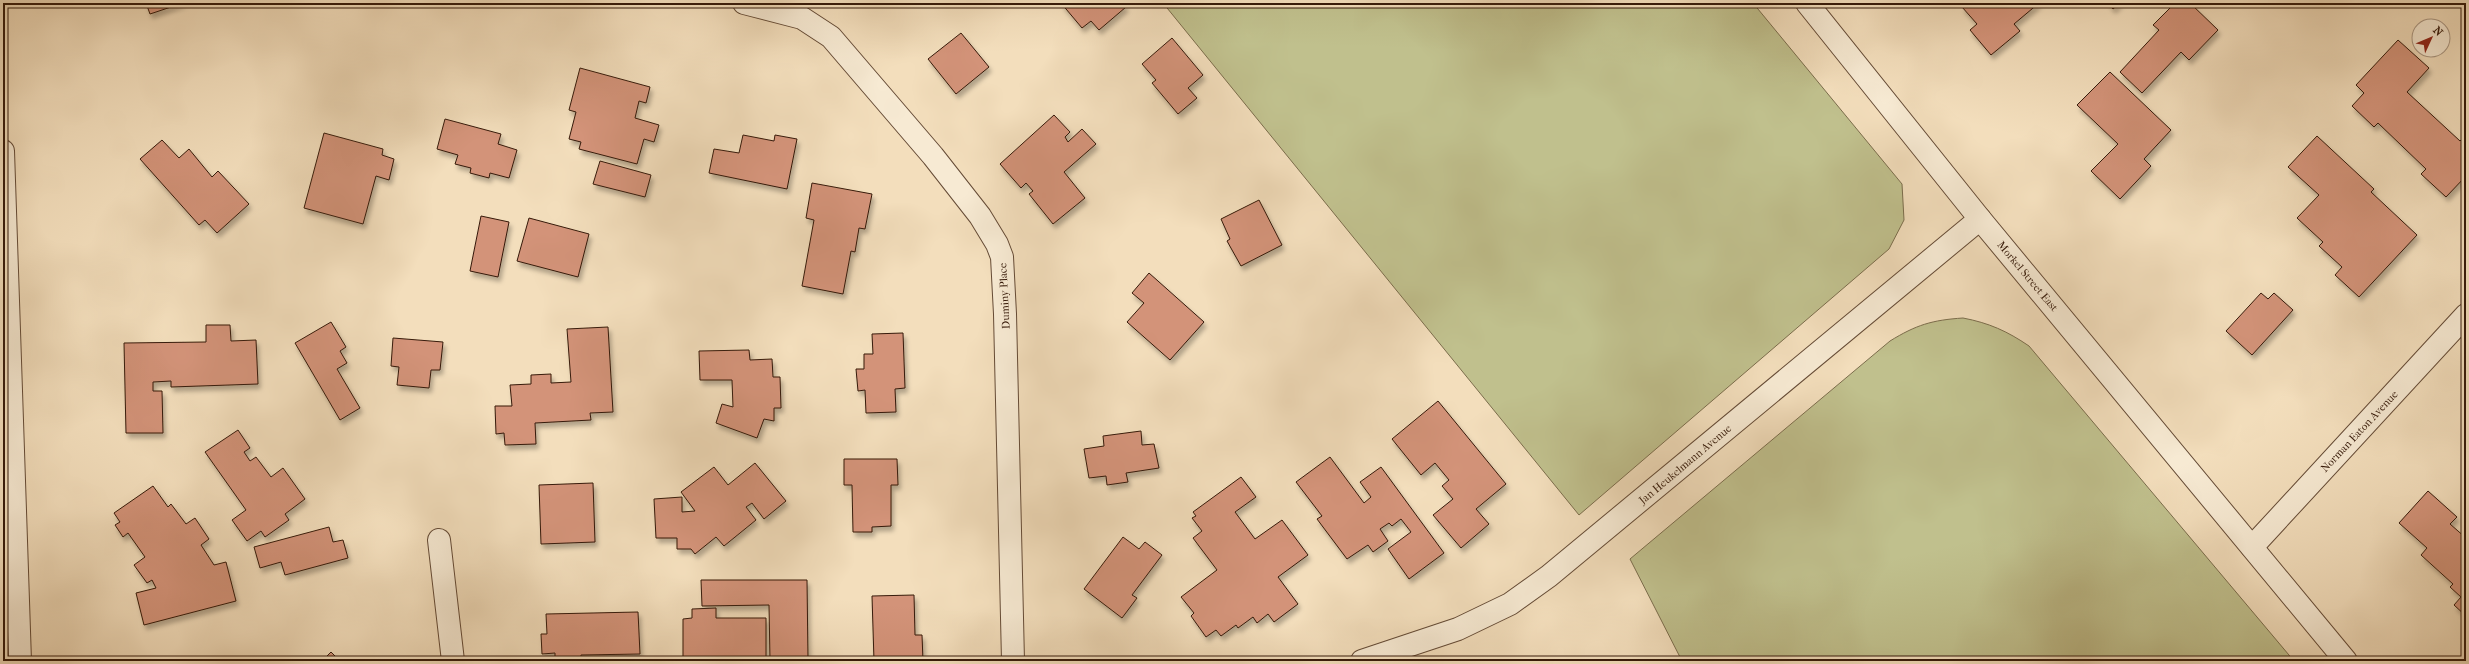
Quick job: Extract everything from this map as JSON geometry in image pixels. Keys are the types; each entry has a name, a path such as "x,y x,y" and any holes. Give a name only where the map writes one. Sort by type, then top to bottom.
{"street":[{"name":"Duminy Place","path":"744,3 802,18 831,37 937,162 980,216 1002,257 1005,314 1013,661"},
{"name":"Morkel Street East","path":"1807,3 1980,219 2346,661"},
{"path":"3,151 20,661"},
{"name":"Jan Heukelmann Avenue","path":"1362,661 1458,629 1493,613 1523,595 1549,576 1980,219"},
{"name":"Norman Eaton Avenue","path":"2252,547 2466,315"},
{"path":"439,540 453,661"}],"green space":[{"path":"1163,3 1753,3 1902,184 1904,220 1889,249 1579,515"},
{"path":"1963,318 1998,328 2029,346 2294,661 1682,661 1630,559 1890,341 1916,327 1925,324 1942,320"}],"building":[{"path":"146,3 183,3 150,14"},
{"path":"1061,3 1123,3 1126,7 1099,30 1091,21 1082,28"},
{"path":"1967,3 2039,3 2014,24 2020,31 1991,55 1970,30 1977,24 1962,7"},
{"path":"2108,3 2120,3 2113,9"},
{"path":"2175,3 2190,3 2218,30 2189,60 2181,52 2142,93 2120,72 2159,30 2153,25"},
{"path":"961,33 989,67 956,94 928,59"},
{"path":"1172,38 1203,75 1188,88 1197,98 1178,114 1152,83 1156,80 1142,64"},
{"path":"2398,40 2411,52 2411,58 2418,58 2429,68 2407,92 2460,141 2463,138 2466,141 2466,176 2446,197 2421,174 2426,169 2378,123 2374,127 2352,106 2364,93 2356,85"},
{"path":"580,68 650,87 646,103 639,101 635,118 659,125 654,142 644,139 637,164 579,149 581,142 569,139 576,112 569,110"},
{"path":"2110,72 2171,130 2144,159 2151,166 2120,199 2091,171 2118,144 2077,105"},
{"path":"1054,115 1070,132 1065,137 1068,142 1082,129 1096,144 1064,172 1085,198 1053,224 1029,194 1033,191 1026,183 1021,188 1000,164"},
{"path":"445,119 501,134 498,144 517,150 509,178 490,173 489,178 470,173 471,168 455,164 458,155 437,149"},
{"path":"324,133 383,149 382,155 394,159 389,180 376,176 363,224 304,208"},
{"path":"743,135 774,141 775,135 797,139 787,189 709,173 714,149 739,153"},
{"path":"2317,136 2374,189 2371,192 2417,235 2359,297 2335,275 2342,267 2319,246 2323,242 2297,218 2319,195 2288,167"},
{"path":"162,140 179,158 189,149 212,177 218,171 249,204 217,233 205,220 199,225 140,159"},
{"path":"600,161 651,175 645,197 593,184"},
{"path":"812,183 872,194 865,229 859,228 855,252 851,251 843,294 802,286 814,220 806,218"},
{"path":"1259,200 1282,245 1241,266 1227,241 1230,239 1221,219"},
{"path":"481,216 509,222 498,277 470,271"},
{"path":"529,218 589,234 578,277 517,261"},
{"path":"1149,273 1204,322 1170,360 1127,322 1144,303 1132,293"},
{"path":"2261,293 2268,299 2274,293 2293,310 2252,355 2226,331"},
{"path":"331,322 346,347 340,351 347,363 337,369 360,408 340,420 295,343"},
{"path":"206,325 230,325 231,341 256,340 258,384 171,387 171,381 153,382 153,391 162,391 163,433 126,433 124,343 206,342"},
{"path":"608,327 613,412 590,413 591,420 535,423 536,444 505,445 504,433 496,434 495,406 512,406 510,385 531,384 531,375 551,374 551,383 571,382 567,329"},
{"path":"903,333 905,388 895,389 896,412 866,413 865,390 858,391 856,369 864,369 864,354 873,354 872,334"},
{"path":"393,338 443,342 440,370 431,370 429,388 397,385 399,367 391,366"},
{"path":"749,350 750,360 772,359 773,377 780,377 781,408 774,408 774,421 764,419 757,438 716,423 722,404 733,407 732,380 700,380 699,351"},
{"path":"1438,401 1506,484 1476,509 1489,524 1461,548 1433,515 1453,499 1442,486 1449,480 1435,463 1421,475 1392,439"},
{"path":"238,430 250,448 244,452 250,461 256,457 271,477 283,468 305,499 285,514 289,520 265,537 261,531 247,541 232,520 246,510 205,452"},
{"path":"1141,431 1142,445 1154,444 1159,468 1126,473 1128,482 1107,485 1106,476 1089,478 1084,449 1104,446 1103,436"},
{"path":"1330,457 1364,503 1371,497 1360,482 1381,467 1444,553 1409,579 1388,549 1411,532 1401,519 1392,526 1389,523 1380,529 1388,541 1373,552 1368,545 1347,559 1317,519 1322,516 1296,482"},
{"path":"844,459 897,459 898,485 891,485 891,526 872,527 872,532 853,532 852,485 844,485"},
{"path":"755,463 786,501 764,519 752,503 746,507 756,520 724,546 716,537 695,554 691,549 677,549 677,538 656,538 654,499 682,497 682,512 695,511 681,492 714,467 728,485"},
{"path":"1241,477 1256,497 1235,512 1255,539 1282,520 1308,555 1278,577 1298,604 1274,622 1268,614 1257,623 1253,617 1238,628 1236,625 1221,636 1216,630 1206,637 1191,616 1194,613 1181,597 1217,570 1193,538 1202,531 1192,518 1196,516 1193,512"},
{"path":"593,483 595,542 541,544 539,485"},
{"path":"153,486 168,507 171,504 186,524 195,518 209,539 201,545 214,565 226,562 236,601 144,625 136,593 156,588 152,580 147,583 134,565 145,557 128,533 123,537 115,525 120,522 114,513"},
{"path":"2428,491 2457,517 2450,524 2466,538 2466,616 2454,605 2461,597 2450,587 2453,584 2421,555 2427,548 2399,523"},
{"path":"329,527 333,542 343,540 348,558 285,575 281,562 260,568 254,547"},
{"path":"1123,537 1139,549 1145,542 1162,555 1132,595 1137,598 1122,618 1084,589"},
{"path":"701,580 807,580 808,659 770,660 769,605 702,606"},
{"path":"914,595 915,635 922,635 923,661 874,661 872,596"},
{"path":"716,608 716,618 766,618 766,661 725,661 725,659 683,661 683,619 692,618 692,609"},
{"path":"638,612 640,654 581,655 581,661 555,661 555,653 542,654 541,634 547,634 546,614"},
{"path":"331,652 340,661 322,661"}]}
